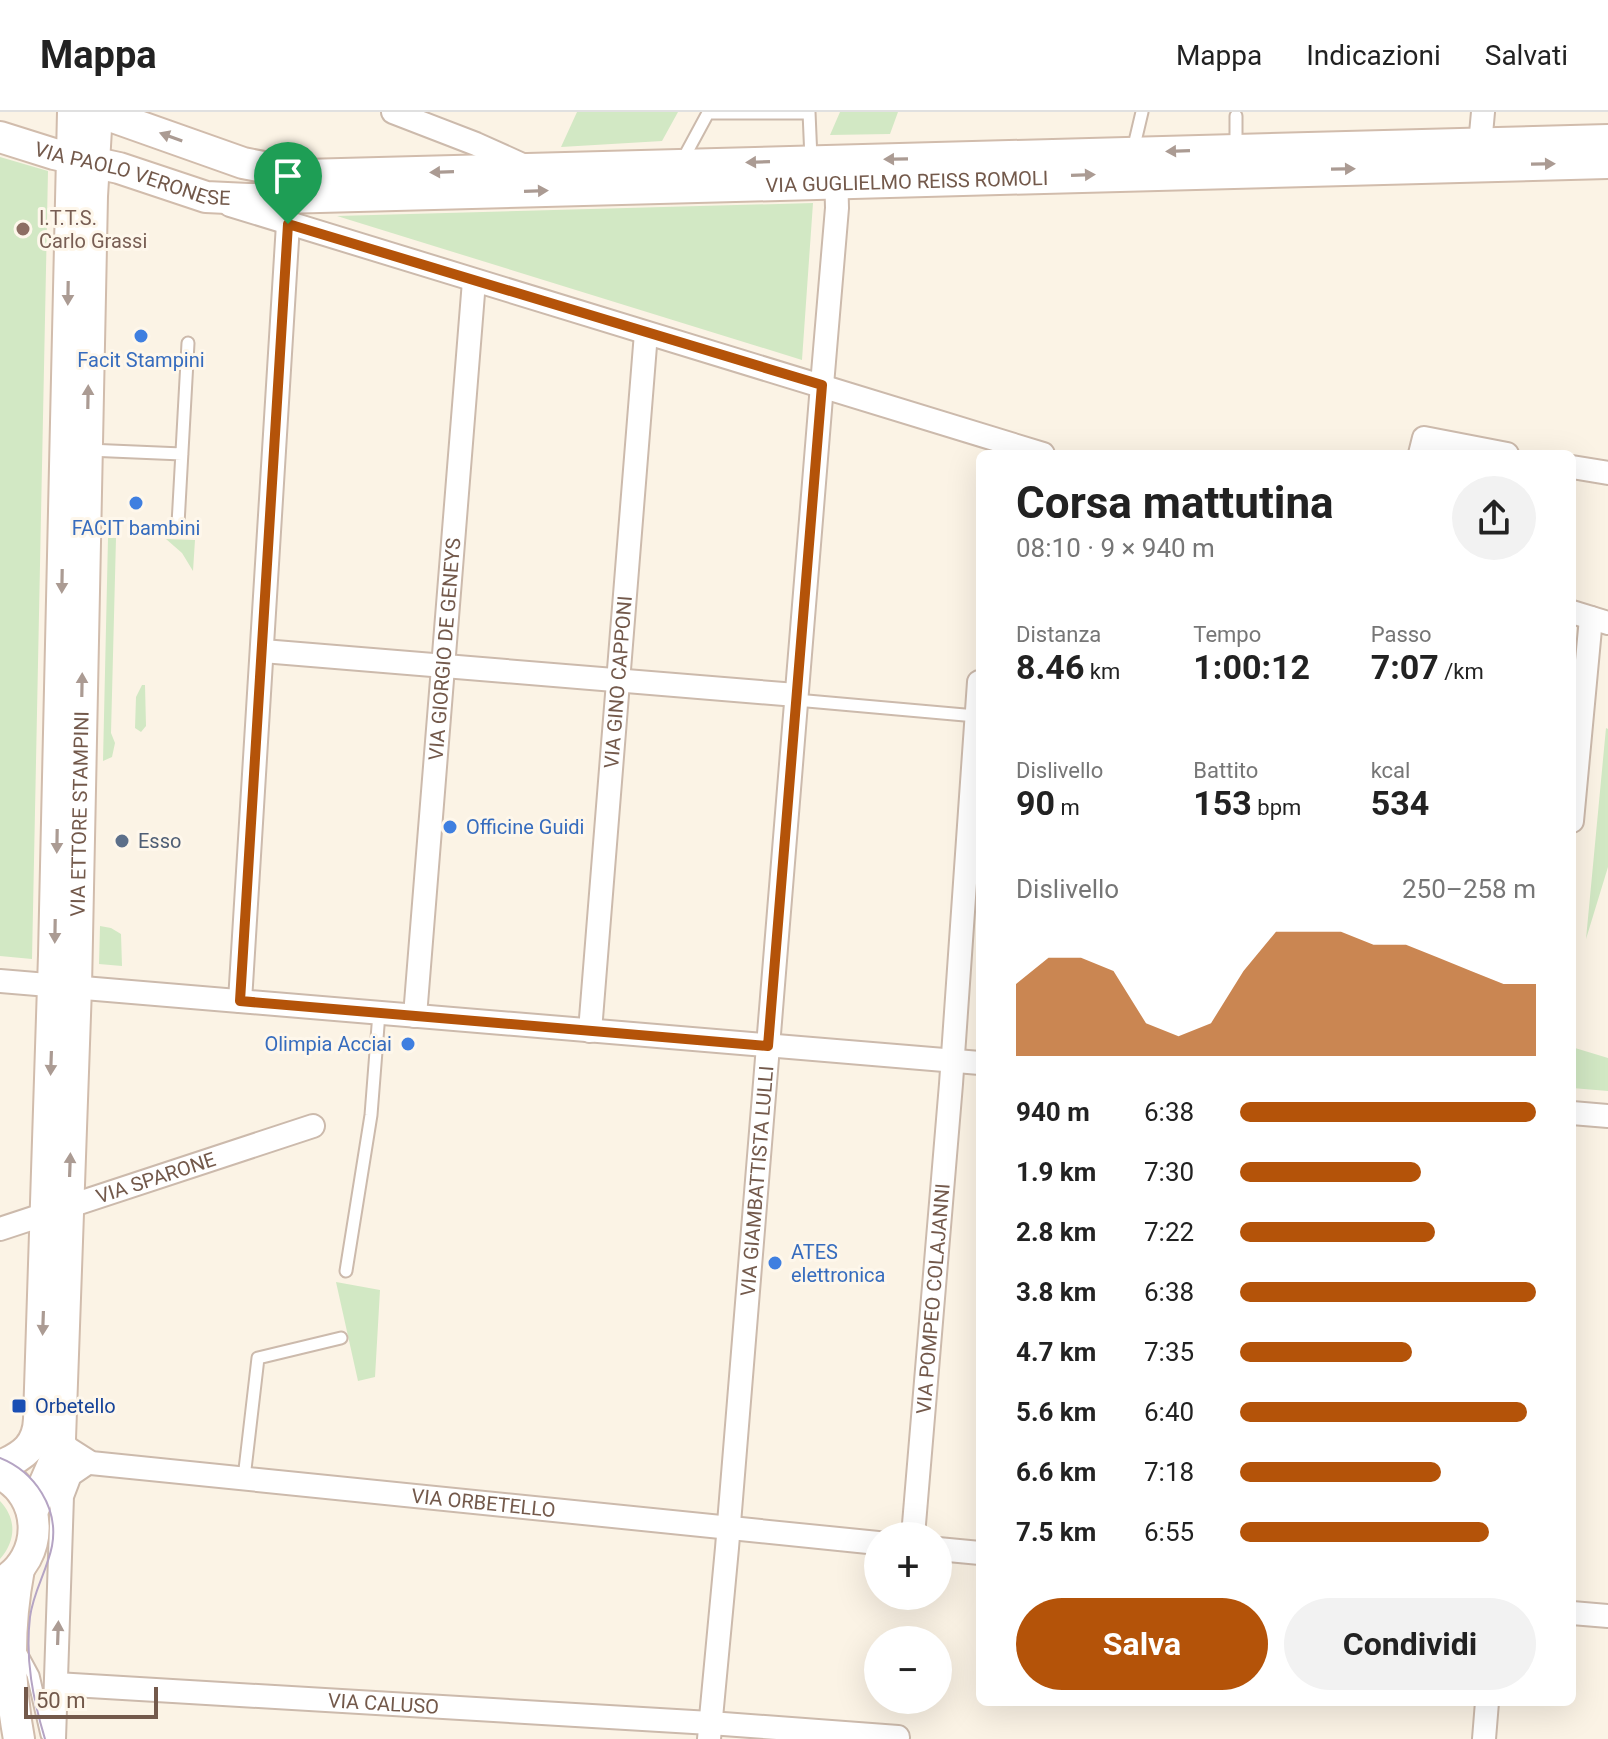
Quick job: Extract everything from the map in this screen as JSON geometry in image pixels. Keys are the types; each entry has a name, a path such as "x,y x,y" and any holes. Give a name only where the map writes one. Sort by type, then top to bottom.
{"main road":[{"name":"VIA ETTORE STAMPINI","path":"64,986 87,450 83,161 73,112"},
{"name":"VIA ETTORE STAMPINI","path":"19,1739 10,1672 9,1576 33,1542 32,1512 57,1455 60,1439 57,1210 83,161 98,112"},
{"name":"VIA GUGLIELMO REISS ROMOLI","path":"98,112 243,163 304,175 680,165 828,168 1479,154 1608,140"},
{"name":"VIA PAOLO VERONESE","path":"0,137 206,197"},
{"name":"VIA GUGLIELMO REISS ROMOLI","path":"1479,154 1608,163"},
{"name":"VIA GUGLIELMO REISS ROMOLI","path":"206,197 248,199 828,168"},
{"name":"VIA ETTORE STAMPINI","path":"0,1466 25,1453 38,1436 57,1210"},
{"path":"0,1474 16,1484 32,1512"}],"street":[{"path":"393,112 531,169"},
{"path":"1479,154 1483,112"},
{"name":"VIA GIAMBATTISTA LULLI","path":"709,1731 822,385 828,168"},
{"name":"VIA PAOLO VERONESE","path":"206,197 1030,450"},
{"path":"240,1001 288,224"},
{"name":"VIA GIORGIO DE GENEYS","path":"415,1016 474,281"},
{"name":"VIA GINO CAPPONI","path":"590,1031 646,333"},
{"path":"1421,450 1424,438 1486,450"},
{"path":"1576,468 1608,473"},
{"path":"1576,776 1590,618"},
{"path":"263,651 796,698"},
{"name":"VIA POMPEO COLAJANNI","path":"914,1522 952,1061 976,716"},
{"path":"0,981 976,1063"},
{"path":"1576,1113 1608,1116"},
{"name":"VIA SPARONE","path":"0,1229 313,1126"},
{"path":"51,1739 56,1684 62,1496 64,1484 70,1475 89,1462 60,1439"},
{"name":"VIA ORBETELLO","path":"89,1462 864,1542"},
{"path":"952,1550 976,1553"},
{"path":"1576,1613 1608,1616"},
{"name":"VIA CALUSO","path":"56,1684 709,1731"},
{"path":"1484,1739 1487,1706"},
{"path":"709,1731 898,1738"}],"lane":[{"path":"680,165 708,113 809,112 828,168"},
{"path":"1131,163 1142,112"},
{"path":"1236,116 1237,160"},
{"path":"178,524 188,343"},
{"path":"87,450 182,454"},
{"path":"796,698 976,716"},
{"path":"346,1271 371,1115 379,1013"},
{"path":"244,1478 258,1358 341,1338"},
{"path":"10,1634 33,1675 51,1739"}],"green space":[{"path":"577,112 678,112 662,141 561,147"},
{"path":"840,112 898,112 890,134 830,135"},
{"path":"0,157 48,171 32,959 0,956"},
{"path":"813,203 802,360 337,216"},
{"path":"108,538 116,538 111,733 115,743 112,757 103,761"},
{"path":"166,539 195,540 193,571 182,553"},
{"path":"145,685 146,726 141,732 135,728 136,697"},
{"path":"1606,728 1608,867 1586,939"},
{"path":"100,926 121,934 122,966 99,964"},
{"path":"1576,1048 1608,1058 1608,1091 1576,1088"},
{"path":"336,1282 380,1290 375,1377 358,1381"},
{"path":"0,1501 12,1523 12,1537 0,1559"}],"tram line":[{"path":"0,1458 13,1464 34,1482 52,1518 52,1546 32,1608 29,1633 31,1679 45,1739"}],"place":[{"name":"I.T.T.S. Carlo Grassi","path":"23,229"},
{"name":"Facit Stampini","path":"141,336"},
{"name":"FACIT bambini","path":"136,503"},
{"name":"Officine Guidi","path":"450,827"},
{"name":"Esso","path":"122,841"},
{"name":"Olimpia Acciai","path":"408,1044"},
{"name":"ATES elettronica","path":"775,1263"},
{"name":"Orbetello","path":"19,1406"}],"route":[{"path":"288,224 822,385 768,1046 240,1001 288,224"}]}
